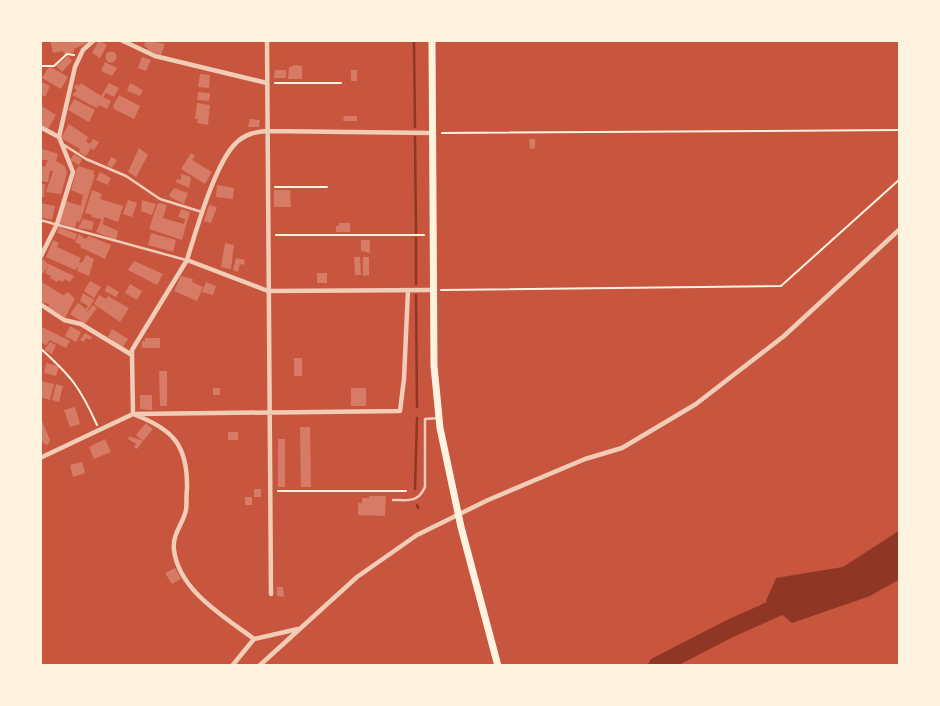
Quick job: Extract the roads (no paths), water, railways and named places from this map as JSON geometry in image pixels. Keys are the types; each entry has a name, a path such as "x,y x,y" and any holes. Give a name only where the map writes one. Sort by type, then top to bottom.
{"main road":[{"path":"432,40 432,290 434,366 439,418 461,527 498,666"}],"street":[{"path":"40,258 57,224 73,172 59,137 79,56 94,40"},
{"path":"121,40 155,56 267,83"},
{"path":"267,40 271,594"},
{"path":"40,127 59,137"},
{"path":"133,414 132,350 187,260 202,212 234,145 250,134 267,131 432,133"},
{"path":"259,666 357,577 417,536 458,513 585,459 622,448 696,404 784,336 900,229"},
{"path":"187,260 268,291 432,290"},
{"path":"40,458 133,414 400,411 408,290"},
{"path":"40,304 64,320 81,324 132,355"},
{"path":"133,414 160,427 179,446 186,458 186,509 174,541 179,567 201,599 254,639"},
{"path":"232,666 254,639 300,628"}],"lane":[{"path":"62,144 86,159 126,176 160,199 202,212"},
{"path":"40,220 187,260"},
{"path":"393,500 415,500 421,496 425,487 425,419 439,418"}],"waterway":[{"path":"414,40 415,127"},
{"path":"415,137 416,233"},
{"path":"416,238 416,284"},
{"path":"416,295 417,407"},
{"path":"415,489 417,418"},
{"path":"657,666 796,599"}]}
